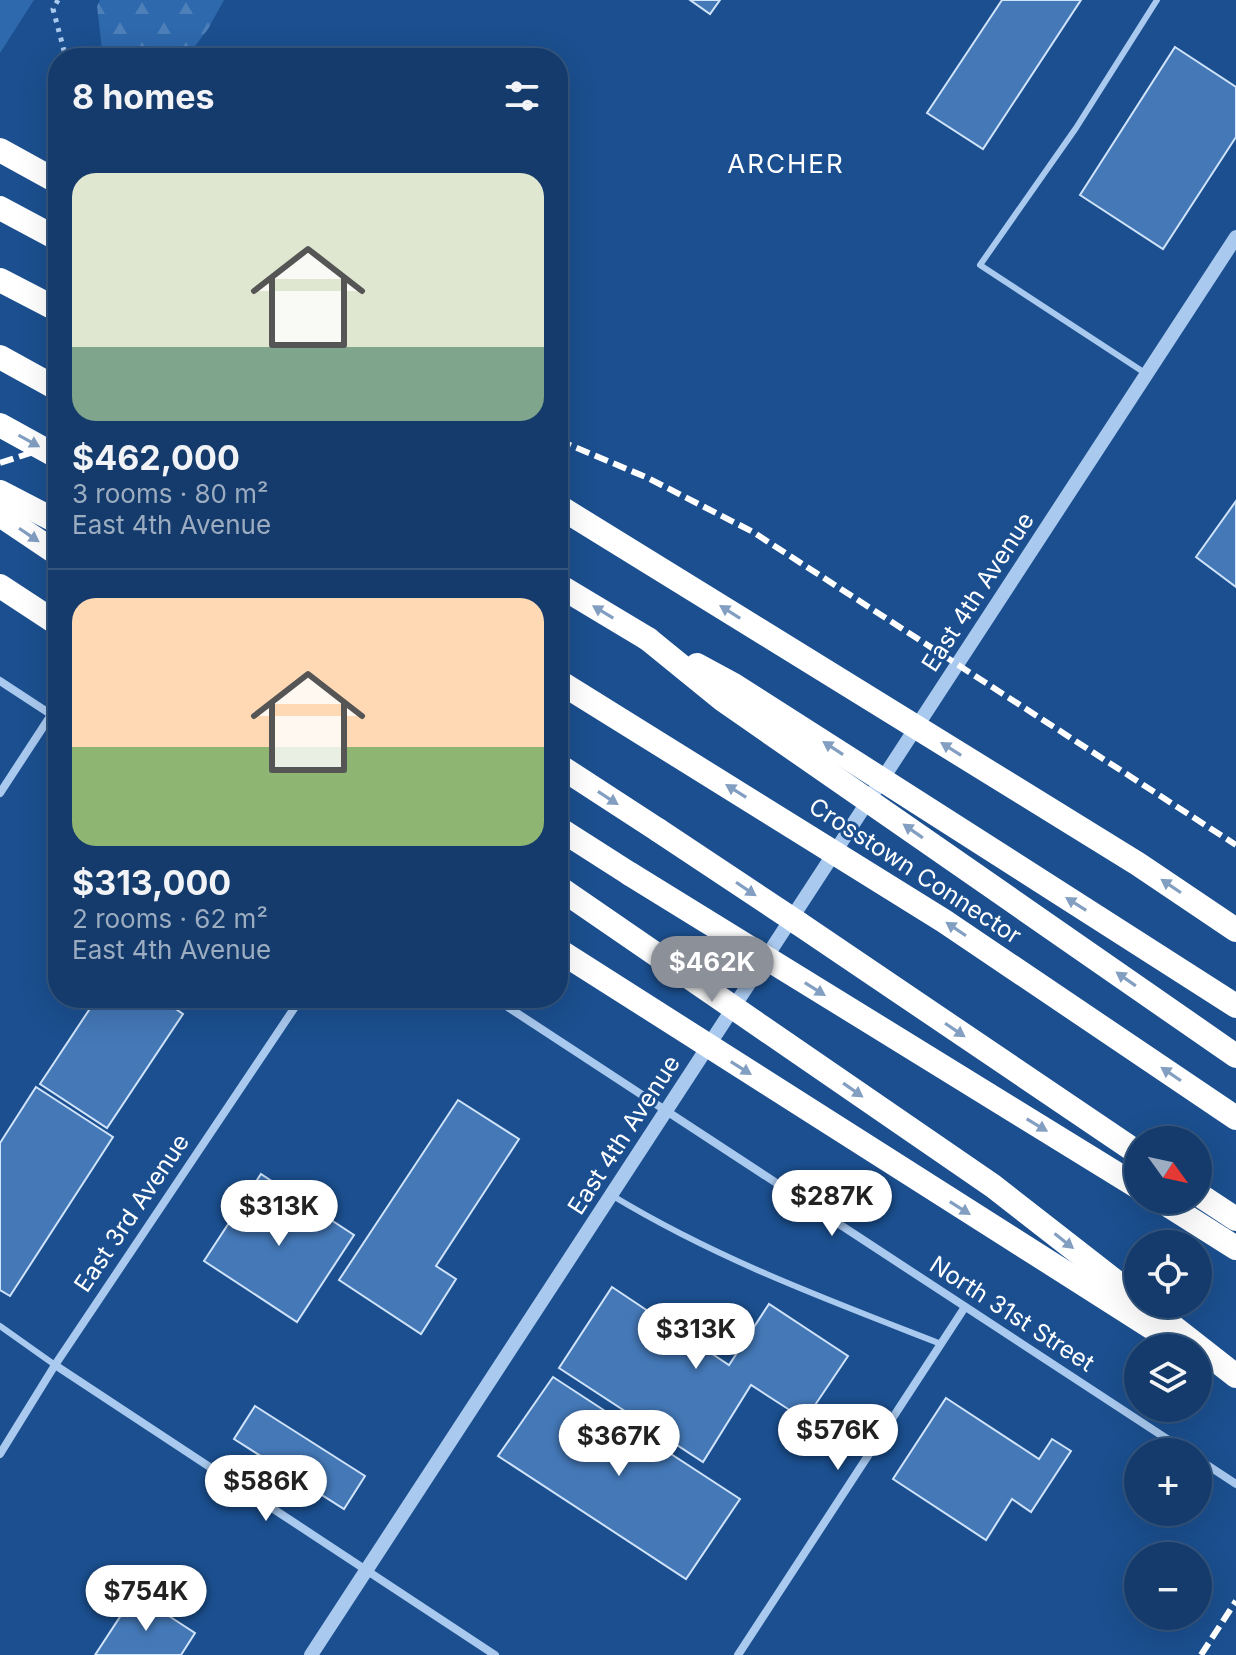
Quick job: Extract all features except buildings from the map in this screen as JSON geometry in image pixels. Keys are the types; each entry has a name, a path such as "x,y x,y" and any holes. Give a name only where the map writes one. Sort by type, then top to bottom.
{"highway":[{"path":"0,150 48,176"},
{"path":"0,208 48,234"},
{"path":"0,280 48,305"},
{"path":"0,357 48,383"},
{"path":"0,425 48,451"},
{"path":"0,492 48,517"},
{"path":"568,512 1138,864 1236,930"},
{"path":"0,515 48,547"},
{"path":"0,586 48,617"},
{"path":"568,591 734,685 1236,1006"},
{"path":"648,639 723,700 1236,1056"},
{"name":"Crosstown Connector","path":"568,687 944,921 1236,1118"},
{"path":"568,772 1124,1144"},
{"path":"568,834 1124,1178"},
{"path":"568,894 993,1186 1124,1288"},
{"path":"568,956 1162,1334"},
{"path":"1212,1203 1236,1219"},
{"path":"1182,1214 1236,1248"},
{"path":"1161,1318 1236,1378"},
{"path":"1212,1365 1236,1378"}],"street":[{"name":"East 4th Avenue","path":"311,1655 1236,237"},
{"path":"0,681 48,712"},
{"path":"0,793 48,727"},
{"name":"East 3rd Avenue","path":"0,1454 55,1365 294,1008"},
{"name":"North 31st Street","path":"509,1008 1166,1438"},
{"path":"738,1655 965,1307"},
{"path":"55,1365 495,1655"},
{"path":"1212,1468 1236,1484"}],"lane":[{"path":"1146,374 980,265 1076,128 1157,0"},
{"path":"611,1194 659,1224 753,1270 941,1344"},
{"path":"0,1326 55,1365"}],"path":[{"path":"58,0 53,9 63,48"}],"green space":[{"path":"0,0 34,0 0,53"},
{"path":"100,0 224,0 194,48 102,48 97,6"}],"railway":[{"path":"568,444 648,478 753,532 1236,845"},
{"path":"0,463 48,447"},
{"path":"1201,1655 1236,1601"}],"district":[{"name":"ARCHER","path":"786,164"}]}
